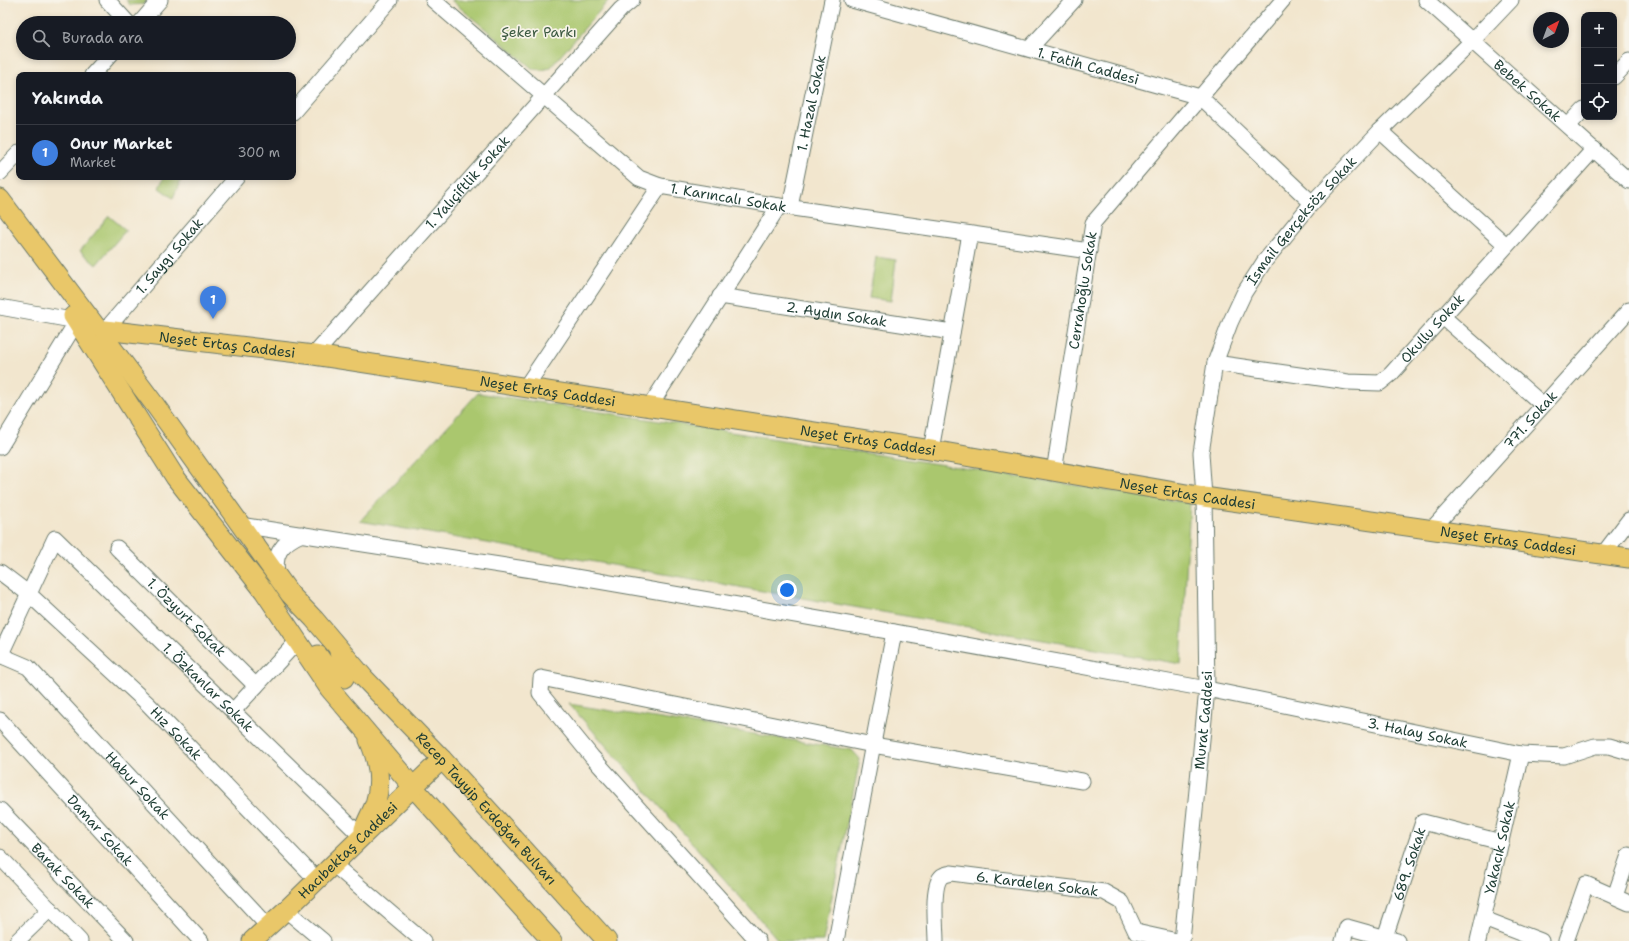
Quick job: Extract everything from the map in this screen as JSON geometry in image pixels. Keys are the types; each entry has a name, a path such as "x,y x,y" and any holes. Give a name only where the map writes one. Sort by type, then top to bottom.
{"main road":[{"name":"Recep Tayyip Erdoğan Bulvarı","path":"0,199 43,253 87,316 104,332 290,594 314,619 364,678 442,759 608,941"},
{"path":"0,212 77,321 175,477 233,550 267,597 314,668 342,704 413,787 552,941"},
{"name":"Neşet Ertaş Caddesi","path":"104,332 314,355 931,450 1204,497 1604,553 1629,558"},
{"path":"267,597 280,607 302,632 325,667 344,678 346,670 340,657 339,649"},
{"path":"361,836 375,803 378,788 378,770 375,756 364,730"},
{"name":"Hacıbektaş Caddesi","path":"252,941 442,759"}],"street":[{"path":"106,0 121,16"},
{"path":"146,16 160,0"},
{"path":"296,109 390,0"},
{"name":"1. Karıncalı Sokak","path":"433,0 639,178 660,186 1089,251"},
{"name":"1. Hazal Sokak","path":"784,206 832,0"},
{"name":"1. Fatih Caddesi","path":"852,0 1200,97"},
{"path":"1029,49 1074,0"},
{"path":"1283,0 1200,97 1312,203"},
{"name":"Bebek Sokak","path":"1426,0 1629,181"},
{"name":"İsmail Gerçeksöz Sokak","path":"1204,497 1201,453 1215,363 1230,323 1244,292 1264,262 1312,203 1380,131 1472,41 1511,0"},
{"name":"1. Yalıçiftlik Sokak","path":"314,355 626,3"},
{"path":"95,72 106,60"},
{"path":"1617,74 1629,61"},
{"name":"Cerrahoğlu Sokak","path":"1054,472 1093,223 1200,97"},
{"path":"1568,126 1581,112"},
{"path":"1380,131 1506,245"},
{"name":"Okullu Sokak","path":"1215,363 1348,382 1380,383 1391,374 1594,149"},
{"path":"0,174 16,156"},
{"name":"1. Saygı Sokak","path":"104,332 234,180"},
{"path":"525,388 660,186"},
{"path":"650,406 720,296 784,206"},
{"path":"931,450 970,234"},
{"name":"2. Aydın Sokak","path":"720,296 952,332"},
{"path":"0,447 77,321 1,308"},
{"name":"771. Sokak","path":"1432,529 1629,310"},
{"path":"1442,316 1543,405"},
{"name":"Murat Caddesi","path":"1182,941 1207,689 1204,497"},
{"path":"1604,553 1629,520"},
{"name":"3. Halay Sokak","path":"240,525 558,574 894,632 1207,689 1521,754 1564,756 1595,746 1609,746 1629,752"},
{"path":"278,578 275,565 280,550 291,539 302,534"},
{"name":"1. Özkanlar Sokak","path":"29,594 55,538 361,836"},
{"name":"1. Özyurt Sokak","path":"117,548 256,686"},
{"name":"Hız Sokak","path":"0,572 29,594 148,704 317,880"},
{"path":"0,655 29,594"},
{"path":"836,941 894,632"},
{"path":"233,711 292,648"},
{"name":"Habur Sokak","path":"0,655 28,667 268,926"},
{"path":"758,941 592,757 540,694 541,678 873,745 1082,781"},
{"name":"Damar Sokak","path":"0,720 201,941"},
{"name":"Yakacık Sokak","path":"1478,941 1521,754"},
{"name":"Barak Sokak","path":"0,810 126,941"},
{"name":"689. Sokak","path":"1391,939 1423,822 1501,842"},
{"path":"1614,896 1629,855"},
{"path":"2,863 50,909 80,941"},
{"path":"333,864 423,941"},
{"name":"6. Kardelen Sokak","path":"936,941 936,886 943,875 951,873 1104,892 1122,902 1136,932 1177,941"},
{"path":"1566,941 1586,884 1629,903"},
{"path":"17,941 50,909"},
{"path":"286,910 323,941"},
{"path":"1484,918 1541,941"},
{"path":"1343,941 1347,927 1391,939"}],"green space":[{"path":"126,0 148,0 144,4 130,5"},
{"name":"Şeker Parkı","path":"451,0 609,0 550,68 542,70 533,69"},
{"path":"163,180 181,180 173,198 159,188"},
{"path":"109,216 126,230 96,265 80,251"},
{"path":"876,257 896,260 891,301 869,298"},
{"path":"478,393 1190,503 1181,664 360,521"},
{"path":"569,704 852,750 860,759 823,941 779,941"}],"place":[{"name":"Onur Market","path":"213,319"}]}
